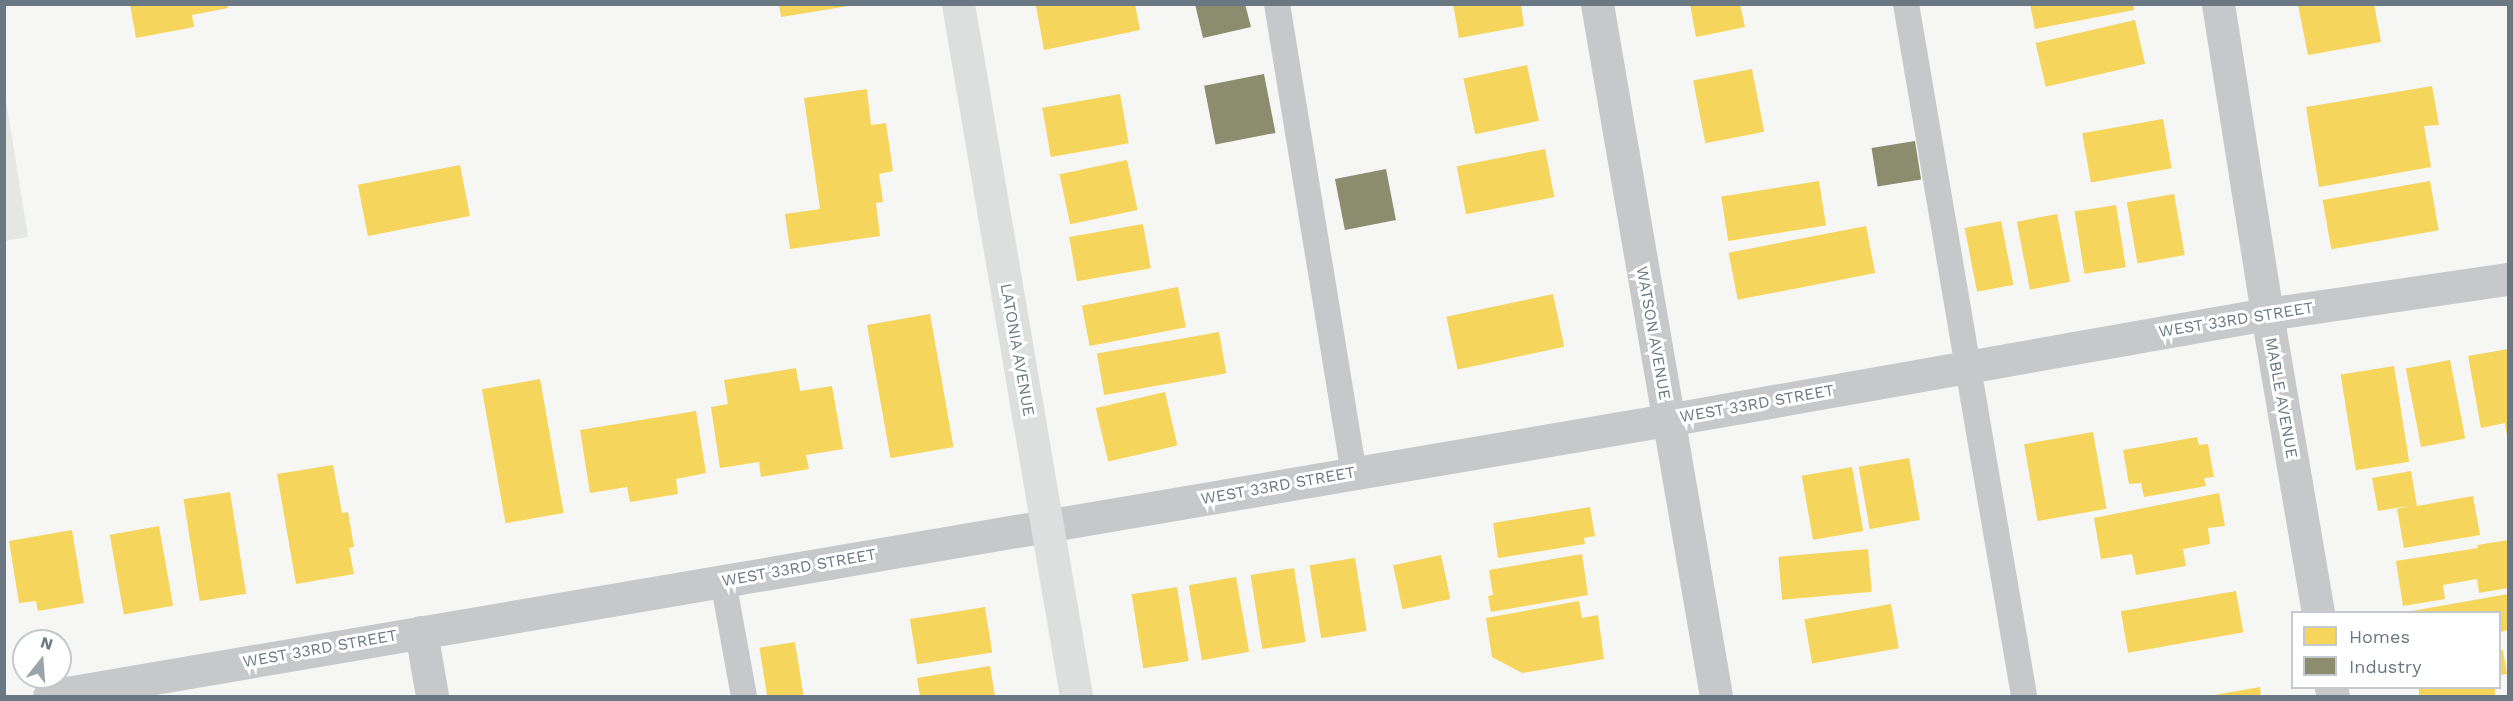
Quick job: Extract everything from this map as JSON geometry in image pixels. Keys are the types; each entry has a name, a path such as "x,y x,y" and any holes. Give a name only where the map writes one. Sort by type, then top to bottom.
{"street":[{"name":"LATONIA AVENUE","path":"958,4 1076,696"},
{"name":"WATSON AVENUE","path":"1597,4 1716,696"},
{"name":"MABLE AVENUE","path":"2218,4 2267,314 2318,611"},
{"name":"WEST 33RD STREET","path":"49,696 125,690 421,632 1667,420 2267,314 2508,279"},
{"path":"421,632 432,696"}],"lane":[{"path":"1277,4 1354,473"},
{"path":"1906,4 2024,696"},
{"path":"723,580 744,696"}],"shaded area":[{"path":"5,95 28,237 4,241"}],"building: Homes":[{"path":"130,4 227,4 228,8 192,15 194,27 136,38"},
{"path":"779,4 849,4 849,6 781,17"},
{"path":"1043,4 1135,4 1140,30 1044,50 1036,6"},
{"path":"1453,4 1521,4 1524,26 1459,38"},
{"path":"1690,4 1740,4 1745,27 1696,37"},
{"path":"2030,4 2133,4 2134,10 2035,29"},
{"path":"2374,4 2381,42 2308,55 2298,5"},
{"path":"2135,20 2145,64 2046,87 2036,43"},
{"path":"1527,65 1539,121 1475,134 1463,79"},
{"path":"1752,69 1764,132 1705,143 1693,80"},
{"path":"2432,86 2439,125 2424,126 2431,167 2319,187 2306,107"},
{"path":"867,89 871,125 886,123 893,171 879,174 883,202 876,203 880,236 790,249 785,214 820,209 804,98"},
{"path":"1120,94 1129,143 1051,157 1042,108"},
{"path":"2163,119 2172,168 2091,182 2082,133"},
{"path":"1545,149 1554,197 1466,214 1457,166"},
{"path":"1127,160 1138,210 1070,224 1060,174"},
{"path":"460,165 470,216 368,236 358,185"},
{"path":"1819,181 1826,225 1728,241 1721,196"},
{"path":"2430,181 2439,230 2331,249 2323,200"},
{"path":"2174,194 2185,255 2137,263 2127,202"},
{"path":"2116,205 2126,267 2084,274 2075,212"},
{"path":"2057,214 2070,282 2030,290 2017,222"},
{"path":"2001,221 2013,285 1977,292 1965,228"},
{"path":"1143,224 1151,268 1077,281 1069,237"},
{"path":"1866,226 1875,273 1738,300 1729,253"},
{"path":"1178,287 1186,327 1090,346 1082,306"},
{"path":"1553,294 1564,347 1458,369 1446,317"},
{"path":"930,314 953,447 890,458 867,325"},
{"path":"1219,332 1226,373 1104,395 1097,354"},
{"path":"2508,349 2507,436 2505,423 2481,428 2468,356"},
{"path":"2450,360 2465,439 2421,447 2406,369"},
{"path":"2394,366 2409,462 2356,470 2341,374"},
{"path":"796,368 800,391 832,386 843,449 806,455 809,469 761,477 759,462 720,468 711,407 728,404 724,380"},
{"path":"540,379 564,513 506,523 482,389"},
{"path":"1165,392 1177,446 1108,462 1096,408"},
{"path":"696,411 706,473 676,479 678,494 630,502 627,487 590,493 580,430"},
{"path":"2093,432 2107,509 2038,521 2024,444"},
{"path":"2197,437 2199,445 2208,444 2214,477 2204,478 2206,486 2144,497 2141,483 2129,484 2123,450"},
{"path":"1909,458 1920,520 1870,529 1859,467"},
{"path":"333,465 342,513 348,512 354,547 349,548 354,574 296,584 277,474"},
{"path":"1852,467 1863,531 1813,540 1802,476"},
{"path":"2411,471 2417,506 2473,496 2480,535 2404,548 2397,509 2408,506 2378,511 2372,478"},
{"path":"230,492 246,594 200,601 184,499"},
{"path":"2219,493 2225,526 2208,528 2210,544 2183,549 2186,566 2136,575 2132,554 2101,559 2094,518"},
{"path":"1590,507 1595,536 1584,538 1585,544 1498,558 1493,523"},
{"path":"159,526 173,606 124,614 110,535"},
{"path":"72,530 84,603 38,611 36,601 19,603 9,541"},
{"path":"2508,540 2508,588 2479,593 2477,579 2443,585 2445,599 2403,606 2396,561 2478,548 2477,545"},
{"path":"1868,549 1872,592 1782,600 1778,557"},
{"path":"1582,554 1588,595 1491,612 1488,596 1493,595 1489,570"},
{"path":"1441,555 1450,599 1402,609 1393,565"},
{"path":"1355,558 1367,631 1321,638 1310,565"},
{"path":"1294,568 1306,642 1262,649 1251,575"},
{"path":"1236,577 1249,652 1202,660 1189,585"},
{"path":"1177,587 1189,661 1143,668 1132,594"},
{"path":"2236,591 2243,632 2128,653 2121,611"},
{"path":"2508,594 2508,630 2501,632 2501,611 2412,611"},
{"path":"1579,601 1582,618 1598,615 1604,659 1522,673 1492,657 1486,618"},
{"path":"1891,604 1899,648 1812,664 1804,619"},
{"path":"985,607 992,652 917,664 910,619"},
{"path":"795,642 804,696 767,696 759,648"},
{"path":"2501,650 2503,650 2507,674 2501,675"},
{"path":"990,666 995,696 920,696 917,678"},
{"path":"2260,687 2261,696 2214,696 2214,695"},
{"path":"2419,689 2495,689 2495,696 2419,696"}],"building: Industry":[{"path":"1195,4 1245,4 1251,27 1203,38"},
{"path":"1264,74 1275,133 1216,145 1204,86"},
{"path":"1915,141 1921,180 1878,186 1872,148"},
{"path":"1386,169 1396,220 1345,230 1335,179"}]}
